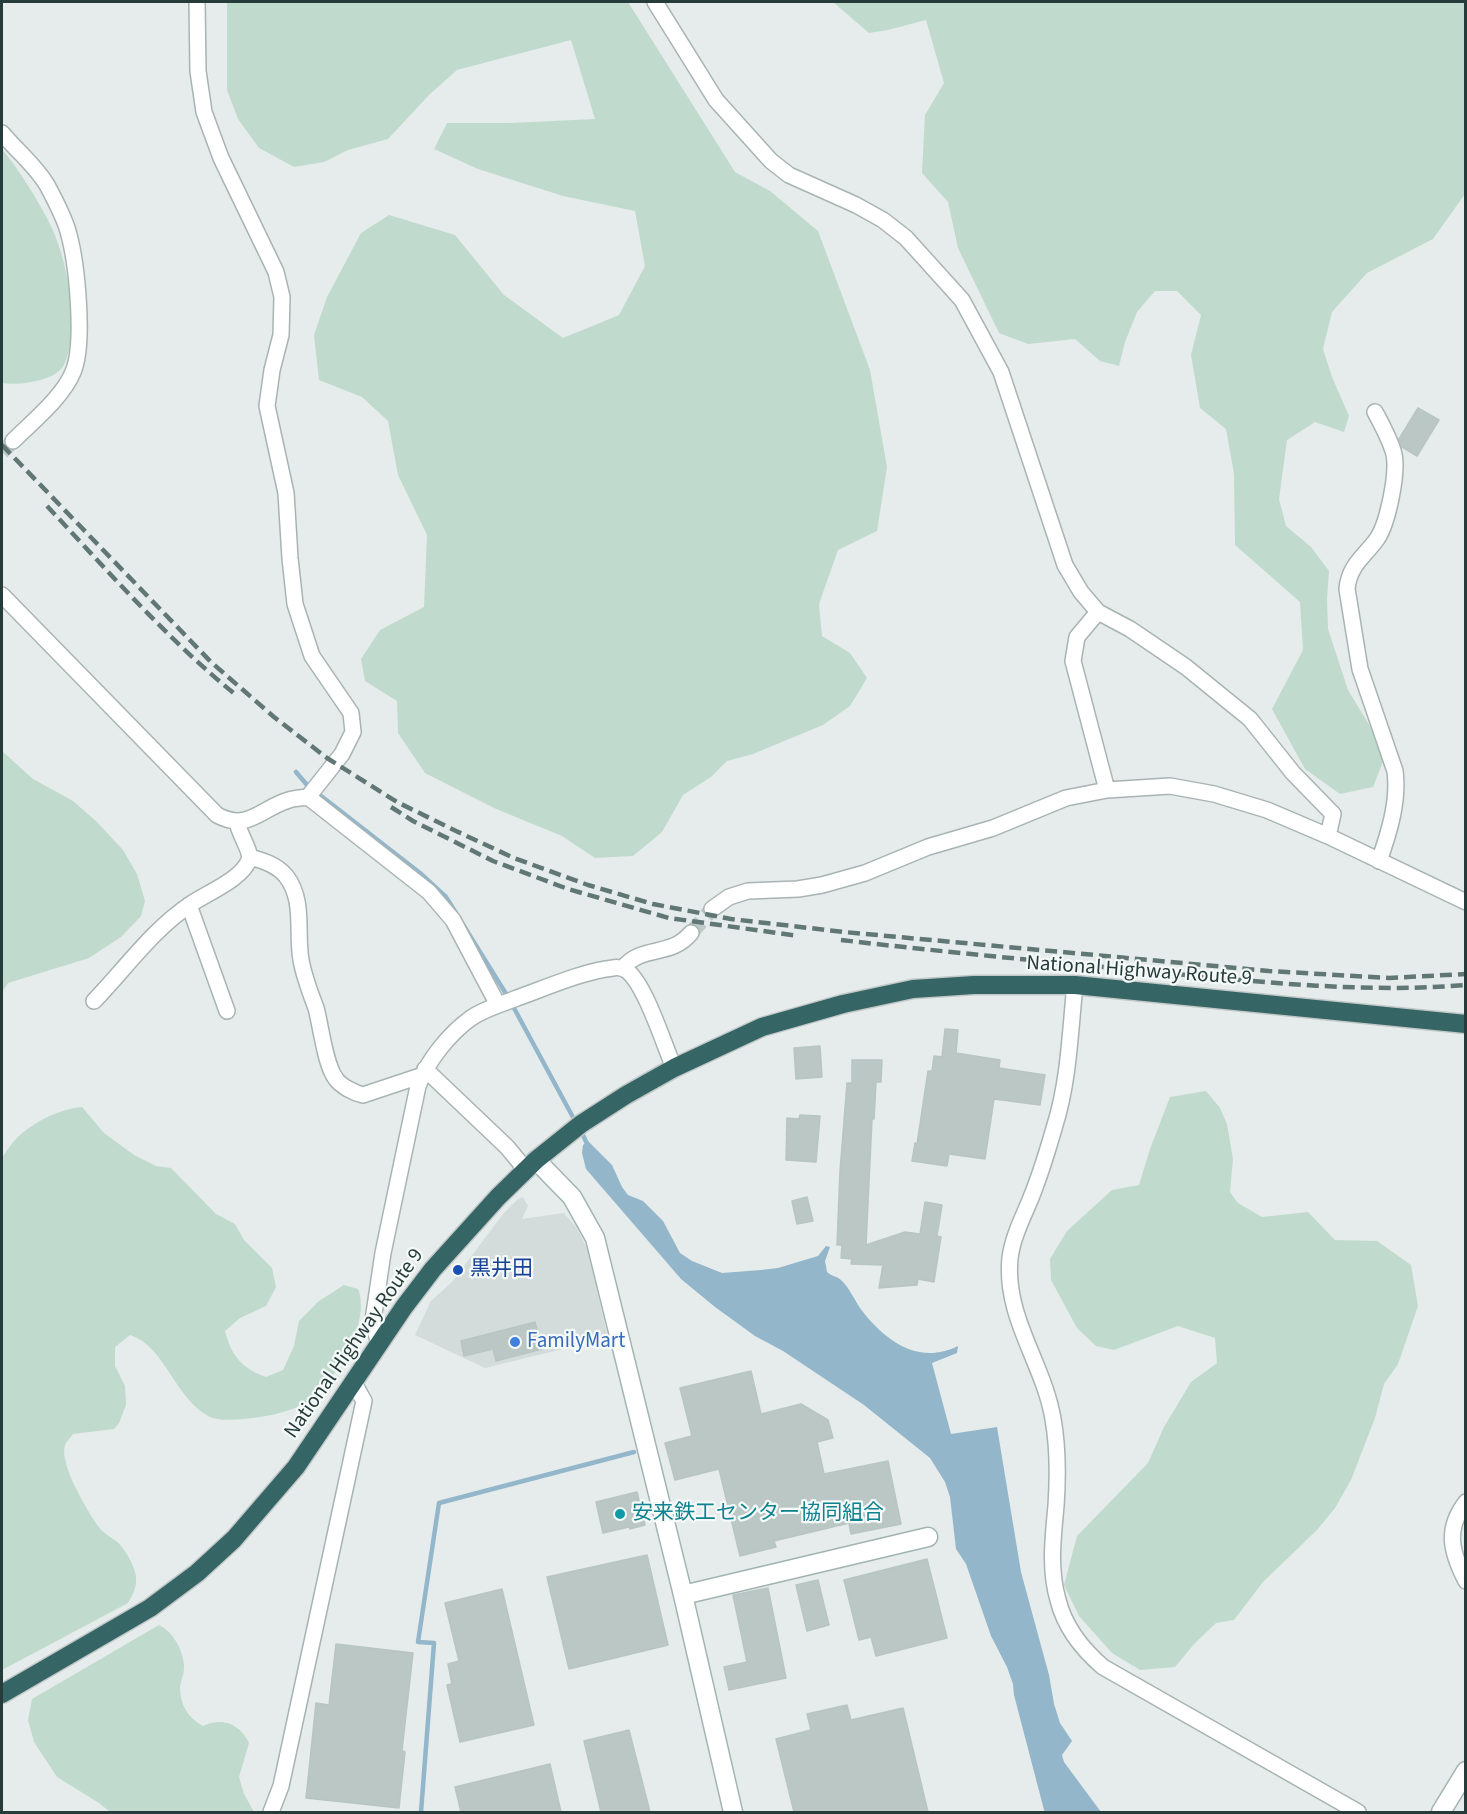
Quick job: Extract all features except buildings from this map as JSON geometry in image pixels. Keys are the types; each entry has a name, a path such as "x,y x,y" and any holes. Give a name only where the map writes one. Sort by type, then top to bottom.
{"highway":[{"name":"National Highway Route 9","path":"2,1694 150,1608 197,1573 234,1539 296,1467 433,1269 531,1165 581,1124 626,1095 674,1068 762,1027 843,1004 913,989 974,985 1075,985 1466,1024"}],"street":[{"path":"2,595 217,815 237,822 247,820 288,800 308,797 342,754 353,732 351,713 312,656 296,604 290,558 286,493 267,406 272,370 281,335 282,297 276,272 221,158 204,112 198,70 196,2"},
{"path":"655,2 716,100 771,161 789,175 883,220 906,238 962,300 1001,372 1065,566 1081,592 1098,612 1130,629 1186,667 1250,719 1293,773 1333,814 1328,836"},
{"path":"2,133 33,165 47,185 69,233 78,307 78,356 73,372 64,388 13,441"},
{"path":"1375,412 1393,451 1395,462 1387,518 1376,540 1352,568 1347,589 1360,669 1397,782 1388,838 1379,861"},
{"path":"1098,612 1077,637 1073,661 1107,790"},
{"path":"712,909 729,897 748,891 798,889 864,873 928,847 993,828 1066,798 1107,790 1170,786 1214,794 1267,810 1328,836 1466,902"},
{"path":"308,797 429,892 453,920 506,1002"},
{"path":"94,1001 154,935 189,905 237,876 244,868 250,853 239,834 237,822"},
{"path":"249,857 276,867 286,876 291,885 299,915 299,947 304,974 331,1069 338,1081 363,1095 424,1072"},
{"path":"189,905 226,1011"},
{"path":"623,968 637,956 673,948 684,942 692,933"},
{"path":"381,1341 377,1337 373,1320 383,1253 412,1115 424,1072 449,1039 472,1018 506,1002 561,982 614,967 623,968 632,975 643,993 674,1068"},
{"path":"1075,985 1062,1098 1034,1190 1013,1243 1009,1275 1016,1314 1047,1395 1053,1418 1057,1476 1053,1578 1062,1615 1082,1646 1103,1666 1358,1812"},
{"path":"424,1072 476,1116 507,1148 573,1197 596,1238 733,1812"},
{"path":"271,1812 281,1786 364,1401 354,1383"},
{"path":"1466,1502 1455,1516 1451,1538 1455,1560 1466,1581"},
{"path":"683,1595 928,1537"},
{"path":"1441,1812 1466,1771"}],"shaded area":[{"path":"523,1197 528,1206 522,1219 564,1213 576,1227 587,1248 608,1338 485,1368 415,1335 431,1301 452,1282 503,1214"}],"green space":[{"path":"227,2 628,2 735,172 770,191 818,231 870,370 887,467 877,531 838,550 819,604 822,636 850,653 867,678 850,706 823,725 753,754 727,761 711,777 683,795 662,832 633,856 595,858 562,836 494,808 425,773 398,733 397,701 365,681 361,659 380,630 424,607 427,535 398,475 388,421 362,397 319,380 314,335 327,297 361,233 389,215 455,235 504,295 563,338 619,315 645,266 635,211 563,196 478,169 434,149 447,123 595,119 571,40 457,70 429,95 388,139 348,150 324,162 294,167 259,148 238,119 227,90"},
{"path":"833,2 1465,2 1465,194 1433,239 1367,273 1332,312 1323,349 1349,416 1344,432 1315,422 1287,440 1279,499 1286,526 1311,547 1329,571 1328,629 1348,690 1371,728 1384,759 1373,787 1340,794 1305,769 1272,709 1303,650 1300,602 1235,545 1234,474 1226,429 1200,408 1191,355 1201,315 1177,291 1155,291 1137,312 1125,342 1119,366 1100,361 1075,339 1028,344 999,333 958,248 948,202 922,173 925,115 944,83 926,20 869,33"},
{"path":"2,149 33,194 56,236 70,293 71,332 64,365 45,379 17,384 2,383"},
{"path":"2,751 33,779 73,801 97,822 123,850 137,874 145,901 141,916 121,937 89,958 8,983 2,992"},
{"path":"1206,1091 1220,1108 1227,1124 1233,1159 1230,1192 1238,1203 1262,1217 1308,1212 1335,1240 1377,1241 1411,1265 1418,1306 1398,1364 1384,1384 1375,1418 1351,1480 1335,1508 1317,1530 1263,1582 1234,1620 1216,1623 1175,1667 1140,1670 1112,1653 1079,1616 1064,1585 1077,1536 1148,1463 1164,1427 1191,1382 1217,1363 1215,1338 1178,1326 1114,1350 1096,1346 1077,1328 1051,1280 1050,1259 1067,1231 1112,1190 1139,1185 1170,1097"},
{"path":"82,1107 104,1133 134,1155 156,1166 171,1168 216,1214 235,1224 244,1240 272,1268 276,1287 266,1306 240,1318 225,1331 235,1355 250,1370 266,1377 283,1370 294,1346 299,1321 319,1301 344,1285 358,1289 361,1302 360,1317 350,1348 323,1389 305,1403 289,1410 253,1418 225,1420 208,1416 186,1397 161,1360 142,1341 130,1335 115,1347 115,1366 125,1386 126,1405 119,1423 114,1429 73,1434 66,1444 64,1453 70,1475 87,1509 104,1533 126,1552 136,1577 134,1590 128,1603 2,1670 2,1158 16,1139 38,1122 64,1110"},
{"path":"159,1625 173,1636 183,1658 180,1694 189,1715 203,1726 217,1722 230,1724 241,1731 249,1743 239,1777 244,1794 254,1812 110,1812 57,1777 34,1742 28,1720 32,1699"}],"water":[{"path":"588,1141 612,1165 628,1195 643,1201 663,1221 680,1253 692,1261 722,1273 761,1270 778,1268 818,1256 826,1246 830,1247 825,1261 827,1272 842,1281 869,1320 891,1339 916,1351 929,1353 958,1346 957,1353 932,1363 951,1434 997,1427 1021,1572 1049,1675 1054,1704 1060,1723 1072,1741 1062,1755 1064,1762 1101,1812 1045,1812 1044,1810 1013,1684 991,1636 966,1564 956,1549 950,1497 945,1482 930,1458 864,1405 783,1351 755,1336 681,1279 586,1169 582,1153 583,1145"}],"waterway":[{"path":"296,772 307,785 420,873 446,897 456,913"},
{"path":"462,923 508,997 575,1121"},
{"path":"581,1131 589,1148"},
{"path":"421,1812 434,1643 418,1642 439,1503 634,1452"}],"tunnel":[{"path":"2,452 13,441"},
{"path":"691,933 712,909"}],"railway":[{"path":"2,445 211,662 274,717 327,758 397,802 456,831 514,858 588,885 653,904 731,919 844,932 1269,971 1389,978 1466,974"},
{"path":"47,506 162,628 236,695"},
{"path":"391,807 413,821 493,861 568,889 669,918 799,936"},
{"path":"841,940 1284,984 1393,988 1466,985"}],"place":[{"name":"黒井田","path":"458,1270"},
{"name":"FamilyMart","path":"515,1342"},
{"name":"安来鉄工センター協同組合","path":"620,1514"}]}
